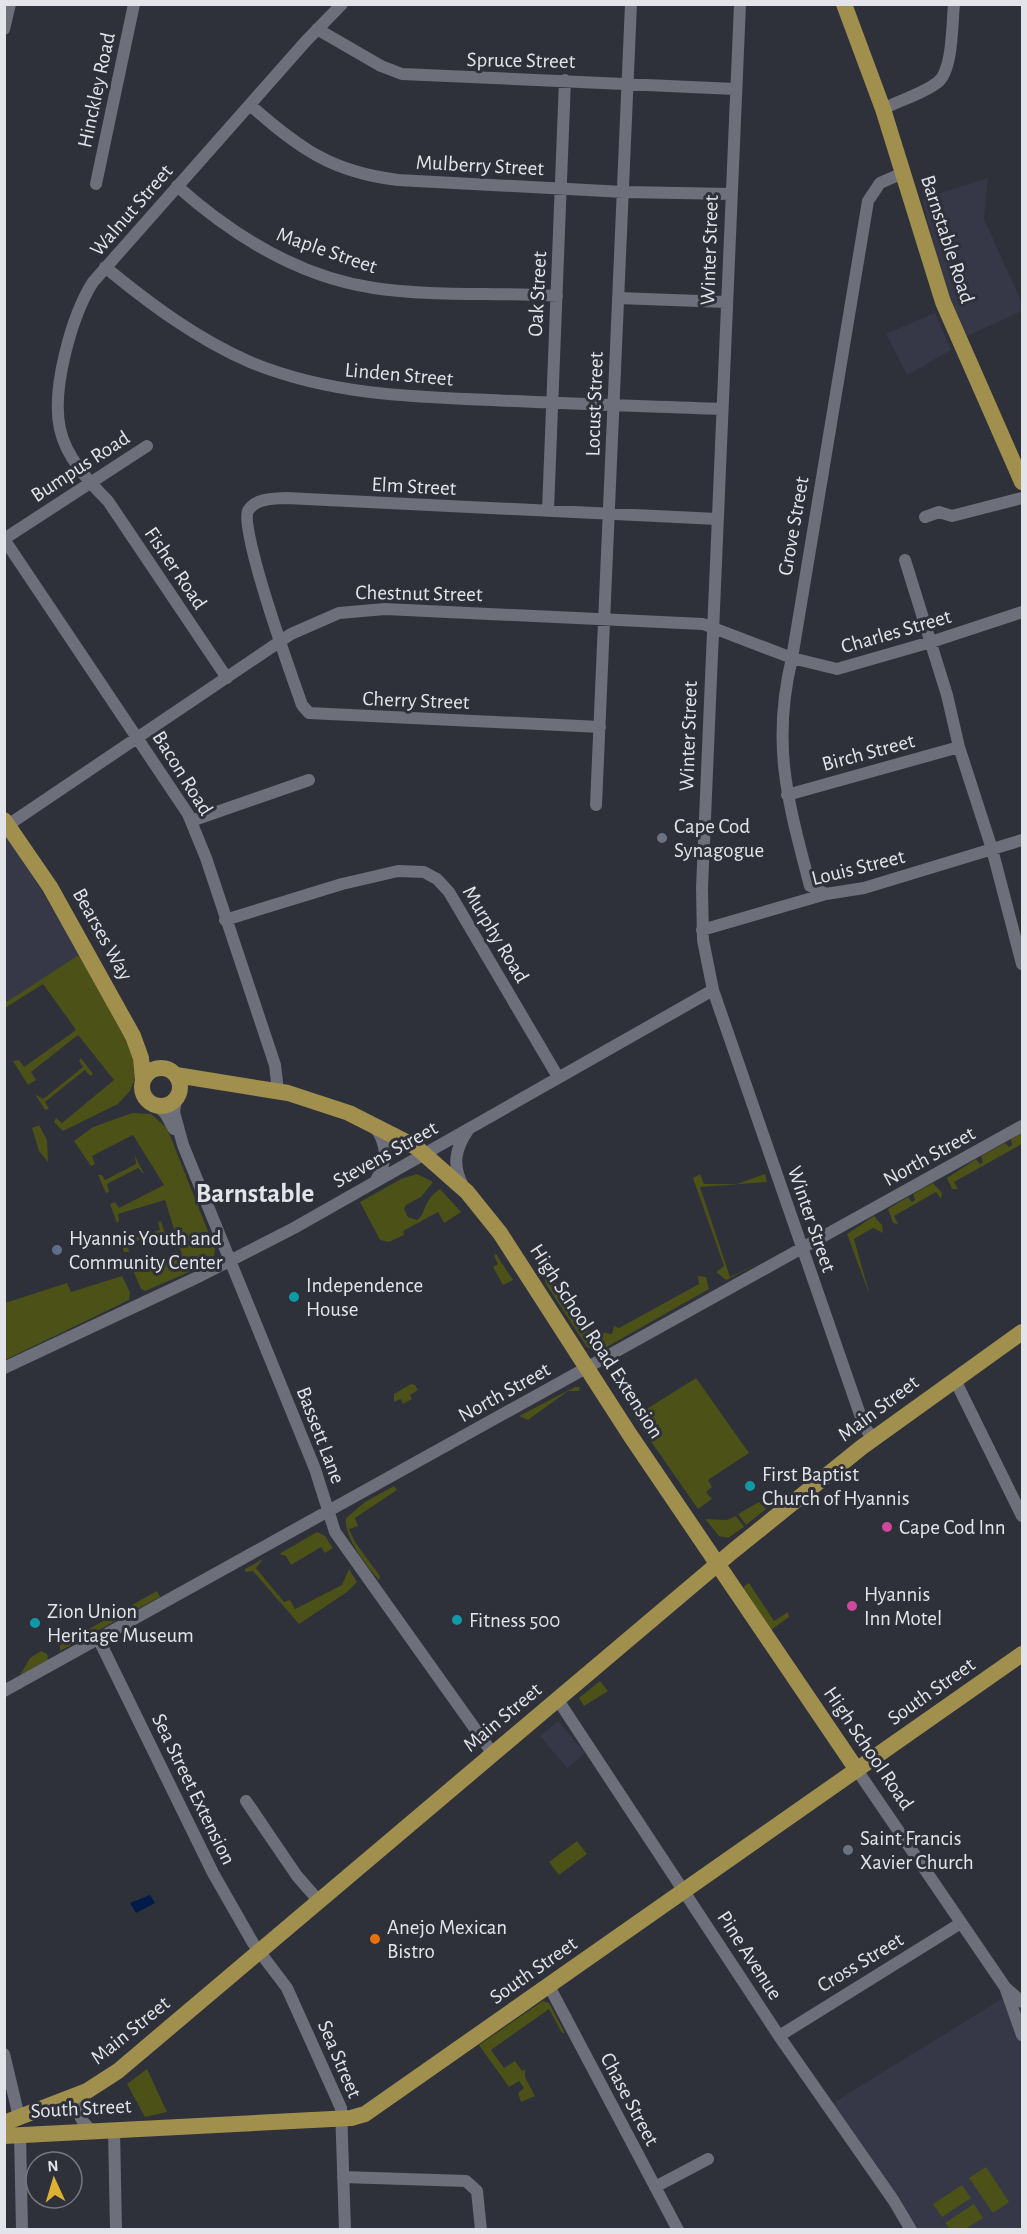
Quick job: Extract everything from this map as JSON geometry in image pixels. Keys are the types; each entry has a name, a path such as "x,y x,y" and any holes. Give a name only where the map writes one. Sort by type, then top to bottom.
{"main road":[{"name":"Barnstable Road","path":"844,4 883,109 943,302 1023,482"},
{"name":"Bearses Way","path":"6,822 69,918 134,1036 141,1058 143,1078"},
{"path":"134,1036 147,1055 174,1083"},
{"path":"174,1083 168,1105 157,1106 148,1102 142,1093 143,1078 149,1071 174,1083 218,1084 278,1091 313,1100 373,1124 425,1154"},
{"name":"High School Road Extension","path":"425,1154 467,1192 500,1233 717,1563"},
{"name":"Main Street","path":"12,2127 87,2091 118,2071 717,1563 873,1439 1023,1332"},
{"name":"High School Road","path":"717,1563 856,1770"},
{"name":"South Street","path":"12,2127 92,2131 343,2119 365,2114 1023,1654"}],"street":[{"name":"Hinckley Road","path":"96,184 134,4"},
{"name":"Walnut Street","path":"90,483 63,438 60,428 59,401 73,323 85,295 105,267 317,29 342,4"},
{"name":"Locust Street","path":"596,805 611,512 612,405 632,4"},
{"name":"Winter Street","path":"740,4 730,194 702,930 712,990 851,1392 864,1426 873,1439"},
{"path":"883,109 929,88 944,75 949,57 954,4"},
{"name":"Spruce Street","path":"317,29 381,66 402,74 628,82 735,89"},
{"name":"Oak Street","path":"548,510 565,80"},
{"name":"Mulberry Street","path":"250,105 314,155 361,175 409,181 624,192 730,194"},
{"name":"Grove Street","path":"826,894 810,886 787,795 781,720 784,690 792,658 868,201 880,183 903,172"},
{"name":"Maple Street","path":"177,186 226,227 262,249 297,265 355,285 397,291 557,296"},
{"name":"Linden Street","path":"105,267 208,341 250,362 292,377 331,387 381,394 552,404 722,409"},
{"path":"618,298 726,302"},
{"name":"Bumpus Road","path":"5,539 147,446"},
{"name":"Fisher Road","path":"90,483 108,501 227,678"},
{"name":"Elm Street","path":"281,641 247,528 247,513 257,503 286,498 611,512 717,519"},
{"path":"926,517 939,512 952,516 1023,498"},
{"name":"Bacon Road","path":"5,539 191,821 275,1065 278,1091"},
{"path":"905,560 932,642 959,747 992,849 1023,964"},
{"name":"Chestnut Street","path":"6,822 138,738 281,641 330,616 373,609 685,622 713,627"},
{"name":"Charles Street","path":"713,627 792,658 821,667 843,668 1023,612"},
{"name":"Cherry Street","path":"281,641 302,705 313,715 600,727"},
{"name":"Birch Street","path":"787,795 959,747"},
{"path":"191,821 309,780"},
{"name":"Louis Street","path":"702,930 826,894 864,888 1023,840"},
{"name":"Murphy Road","path":"225,920 383,873 411,869 424,872 437,879 449,892 558,1077"},
{"name":"Stevens Street","path":"4,1368 230,1261 374,1183 712,990"},
{"name":"Bassett Lane","path":"174,1083 174,1112 183,1145 315,1469 339,1538 493,1754"},
{"path":"157,1106 168,1118 183,1145"},
{"path":"373,1124 382,1137 386,1152 382,1170 374,1183"},
{"name":"North Street","path":"4,1691 1023,1126"},
{"path":"467,1192 458,1177 455,1160 458,1147 470,1128"},
{"path":"955,1380 1023,1516"},
{"name":"Sea Street Extension","path":"99,1640 213,1873 260,1952"},
{"name":"Pine Avenue","path":"558,1700 779,2036 911,2229"},
{"name":"High School Road","path":"856,1770 1005,1987 1023,2035"},
{"path":"246,1801 297,1876 319,1901"},
{"name":"Cross Street","path":"779,2036 961,1923"},
{"name":"Sea Street","path":"260,1952 287,1988 335,2094 343,2119 345,2229"},
{"name":"Chase Street","path":"549,1986 678,2229"},
{"name":"High School Road","path":"1005,1987 1023,2002"},
{"path":"4,2054 21,2229"},
{"path":"87,2091 81,2099 77,2113 92,2131"},
{"path":"114,2129 116,2229"},
{"path":"655,2187 708,2159"},
{"path":"343,2177 466,2181 477,2191 481,2229"}],"shaded area":[{"path":"988,178 984,219 1022,303 1022,311 967,336 944,284 922,199"},
{"path":"935,313 951,350 907,375 886,334"},
{"path":"4,830 81,955 4,1007"},
{"path":"558,1721 585,1753 567,1768 540,1736"},
{"path":"1010,1994 1022,1996 1022,2229 916,2229 901,2199 833,2103"}],"green space":[{"path":"77,956 81,957 135,1055 136,1076 130,1091 118,1104 63,1131 54,1122 56,1118 62,1123 114,1080 78,1035 31,1072 36,1080 28,1085 13,1061 19,1060 24,1067 76,1030 43,984 5,1008 5,1003"},
{"path":"81,1058 93,1074 90,1076 85,1070 45,1102 49,1109 45,1110 35,1094 43,1099 83,1067 79,1061"},
{"path":"132,1113 151,1114 167,1128 215,1249 210,1263 145,1291 141,1289 130,1263 133,1263 135,1270 182,1255 165,1200 118,1214 117,1223 110,1204 115,1202 119,1208 164,1185 133,1135 92,1156 95,1164 91,1166 74,1141 93,1127"},
{"path":"39,1125 47,1140 48,1162 39,1151 32,1128"},
{"path":"1022,1133 1022,1144 954,1182 958,1189 952,1189 947,1178 976,1159 980,1164 983,1162 981,1156 1005,1143 1009,1147 1012,1145 1011,1139"},
{"path":"135,1156 144,1174 138,1168 107,1184 109,1192 106,1193 98,1175 102,1175 105,1180 136,1164"},
{"path":"417,1174 433,1182 421,1197 406,1205 404,1209 408,1217 417,1220 427,1202 440,1189 461,1212 444,1223 438,1212 403,1231 404,1235 389,1242 380,1240 360,1202 401,1179"},
{"path":"700,1174 704,1184 737,1184 765,1174 767,1182 700,1187 730,1277 771,1257 726,1280 716,1272 724,1266 693,1178"},
{"path":"933,1183 942,1193 941,1199 936,1192 894,1216 898,1224 893,1223 888,1209 908,1197 912,1202 915,1200 913,1194"},
{"path":"874,1216 882,1225 883,1233 873,1228 854,1239 870,1296 847,1234"},
{"path":"161,1221 167,1240 164,1241 162,1233 127,1244 129,1252 124,1252 119,1234 123,1232 126,1240 160,1230 158,1222"},
{"path":"496,1254 513,1280 503,1285 493,1267 498,1264 494,1256"},
{"path":"552,1269 558,1271 552,1277 579,1318 586,1316 584,1330 612,1334 614,1326 619,1328 699,1284 698,1276 706,1277 709,1289 603,1349 595,1351 587,1347 546,1284 544,1276"},
{"path":"122,1276 130,1292 129,1300 5,1360 5,1303 67,1283 71,1292"},
{"path":"696,1378 749,1453 708,1480 712,1487 706,1492 712,1499 698,1509 634,1417"},
{"path":"411,1384 415,1385 418,1390 410,1395 412,1399 403,1404 401,1399 394,1402 394,1394"},
{"path":"575,1387 580,1387 579,1391 568,1391 528,1420 519,1416"},
{"path":"394,1486 397,1490 355,1518 358,1526 349,1529 355,1542 380,1576 379,1580 352,1542 346,1526 346,1518 365,1502"},
{"path":"759,1502 766,1509 746,1525 738,1514"},
{"path":"736,1516 744,1527 728,1538 719,1536 705,1519 727,1520"},
{"path":"317,1532 325,1536 333,1548 325,1553 321,1547 291,1565 286,1556 279,1554"},
{"path":"263,1559 256,1568 284,1602 290,1600 295,1609 342,1585 349,1569 357,1582 347,1592 299,1624 253,1571 245,1572 245,1569"},
{"path":"749,1583 774,1621 788,1612 789,1617 771,1630 743,1587"},
{"path":"157,1591 160,1597 60,1651 60,1645"},
{"path":"41,1651 47,1654 48,1660 20,1675 30,1658"},
{"path":"600,1681 608,1691 584,1706 579,1698"},
{"path":"577,1841 587,1854 559,1875 549,1862"},
{"path":"543,2001 549,2003 565,2033 562,2033 549,2009 491,2050 504,2068 515,2061 522,2071 525,2069 525,2077 535,2096 521,2102 518,2093 524,2088 519,2081 509,2087 479,2045"},
{"path":"147,2069 167,2112 145,2117 127,2084"},
{"path":"986,2167 1009,2202 993,2213 969,2178"},
{"path":"962,2185 971,2198 942,2217 933,2204"},
{"path":"974,2204 983,2218 965,2229 950,2229 945,2223"}],"water":[{"path":"150,1895 155,1903 136,1913 130,1903"}],"place":[{"name":"Cape Cod Synagogue","path":"662,838"},
{"name":"Hyannis Youth and Community Center","path":"57,1250"},
{"name":"Independence House","path":"294,1297"},
{"name":"First Baptist Church of Hyannis","path":"750,1486"},
{"name":"Cape Cod Inn","path":"887,1527"},
{"name":"Hyannis Inn Motel","path":"852,1606"},
{"name":"Fitness 500","path":"457,1620"},
{"name":"Zion Union Heritage Museum","path":"35,1623"},
{"name":"Saint Francis Xavier Church","path":"848,1850"},
{"name":"Anejo Mexican Bistro","path":"375,1939"}],"district":[{"name":"Barnstable","path":"255,1193"}]}
